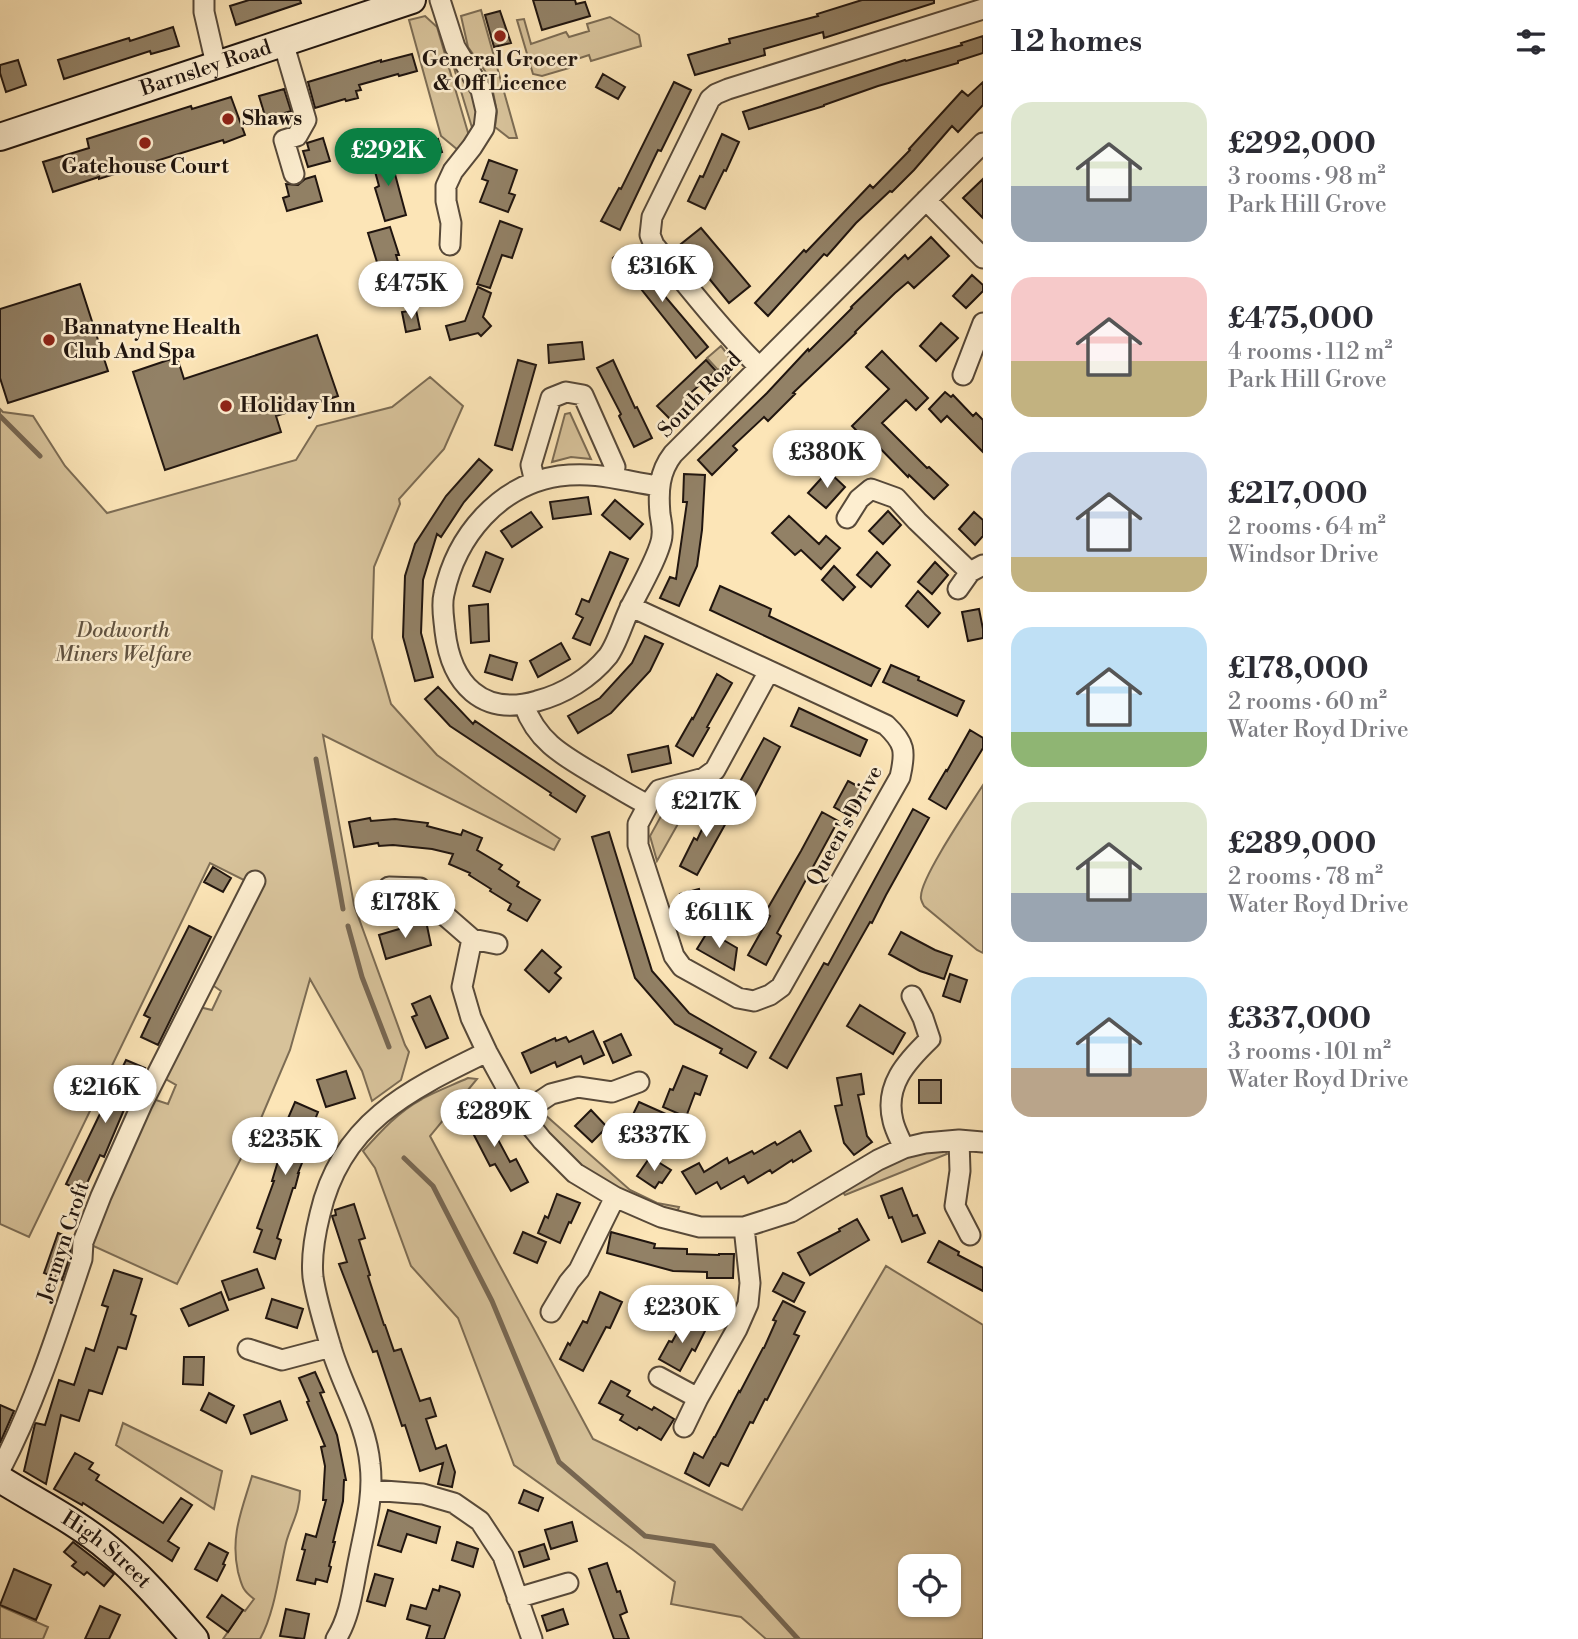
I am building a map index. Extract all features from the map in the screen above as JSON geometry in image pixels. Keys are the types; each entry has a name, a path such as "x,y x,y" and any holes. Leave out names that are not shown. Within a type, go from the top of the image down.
{"main road":[{"name":"Barnsley Road","path":"0,137 412,0"},
{"name":"High Street","path":"0,1479 77,1524 110,1549 146,1584 195,1639"}],"street":[{"path":"204,0 204,12 216,64"},
{"path":"440,0 455,47 481,90 486,111 484,128 453,171 446,186 451,223 450,245"},
{"path":"759,367 697,299 654,245 650,236 652,217 710,99 716,93 728,89 983,9"},
{"path":"283,43 306,120 297,136 284,140 294,174"},
{"name":"South Road","path":"523,705 552,697 586,678 609,655 663,537 659,486 662,473 673,454 983,143"},
{"path":"926,200 983,258"},
{"path":"962,375 983,323"},
{"path":"535,482 531,466 551,398 566,392 583,395 615,467 613,477"},
{"path":"659,486 585,474 558,476 535,482 503,499 484,516 462,545 451,568 443,597 447,650 459,680 477,697 496,705 523,705 528,718 558,752 648,805 659,790 704,778 715,770 769,671"},
{"path":"847,518 870,480 896,498 917,521 977,569 958,589"},
{"name":"Queen's Drive","path":"630,607 886,725 898,737 903,750 904,761 900,777 781,987 754,1001 738,998 682,967 674,956 638,845 638,824 648,805"},
{"name":"Jermyn Croft","path":"0,1470 17,1438 44,1371 78,1273 83,1242 101,1196 142,1104 255,881"},
{"path":"390,887 420,888 441,912 472,939 497,943"},
{"path":"472,939 463,987 471,1018 521,1114 542,1140 575,1172 615,1197 661,1217 699,1227 744,1227 791,1212 904,1147 959,1140 983,1142"},
{"path":"904,1147 893,1122 890,1100 899,1074 939,1040 923,1018 912,996"},
{"path":"336,1639 349,1608 368,1519 371,1490 370,1463 363,1428 331,1347 313,1276 314,1238 323,1200 338,1164 362,1130 397,1100 430,1080 487,1052"},
{"path":"521,1114 551,1094 578,1087 612,1092 639,1082"},
{"path":"959,1140 960,1171 955,1206 970,1235"},
{"path":"551,1312 562,1279 579,1270 615,1197"},
{"path":"684,1427 748,1304 750,1283 744,1227"},
{"path":"248,1349 282,1360 331,1347"},
{"path":"659,1377 698,1398"},
{"path":"371,1490 423,1493 454,1503 480,1521 503,1556 532,1639"},
{"path":"517,1598 568,1583"}],"green space":[{"path":"481,10 517,138 509,138 495,127 497,112 492,87 485,71 468,47 461,16"},
{"path":"425,16 437,27 469,136 458,150 441,136 409,20"},
{"path":"610,17 639,35 641,46 591,61 589,55 568,62 569,68 542,76 533,74 517,20 524,19 531,44 566,32 569,37 589,31 587,24"},
{"path":"451,58 468,83 475,101 476,120 473,131"},
{"path":"721,346 731,362 732,371 728,380 728,370 724,366 718,370 707,358"},
{"name":"Dodworth Miners Welfare","path":"430,377 463,406 444,449 399,499 400,504 374,567 372,638 391,704 437,755 560,839 554,850 323,735 354,905 409,1052 401,1080 372,1101 362,1071 310,979 290,1050 259,1123 177,1284 89,1244 153,1099 168,1104 176,1085 164,1078 199,1007 212,1010 221,991 211,984 250,883 210,863 29,1237 0,1224 0,409 3,412 33,416 65,466 107,513 296,460 317,426 392,407"},
{"path":"570,413 591,459 571,457 552,462 565,414"},
{"path":"983,785 983,953 924,906 921,897 937,858"},
{"path":"696,792 657,861 650,836 671,798"},
{"path":"468,1078 477,1079 430,1136 593,1439 742,1510 886,1266 983,1325 983,1639 766,1639 741,1617 671,1604 675,1582 514,1465 458,1318 411,1266 375,1168 363,1151 405,1110 427,1096"},
{"path":"543,1113 630,1190 657,1203 679,1207 677,1212 620,1191 566,1154 544,1129"},
{"path":"945,1150 947,1154 845,1195 842,1191 905,1155"},
{"path":"123,1423 222,1471 214,1509 116,1445"},
{"path":"252,1476 300,1491 299,1505 286,1543 273,1605 260,1639 223,1639 254,1599 242,1584 235,1546 238,1523"},
{"path":"0,1606 48,1627 43,1639 0,1639"}],"building":[{"path":"249,0 300,0 301,3 236,25 230,6"},
{"path":"533,0 575,0 576,4 585,2 590,16 542,30"},
{"path":"862,0 934,0 934,3 824,38 823,32 764,49 765,55 695,75 688,55 730,43 729,39 818,16 817,14"},
{"name":"General Grocer & Off Licence","path":"500,11 511,43 494,47 485,15"},
{"path":"173,27 179,46 151,54 150,51 64,79 58,60"},
{"path":"983,36 983,53 958,63 878,86 749,129 743,112 905,60 962,45 961,43"},
{"path":"412,54 417,71 359,85 361,90 356,91 358,98 315,108 308,82 381,60"},
{"path":"18,60 26,85 6,92 0,65"},
{"path":"603,74 625,87 618,99 596,87"},
{"path":"674,82 691,90 661,151 658,150 620,230 601,221 619,188 621,189"},
{"path":"983,82 983,105 958,132 952,126 914,170 856,223 827,256 824,254 768,316 755,303 870,185 873,188 962,91 968,96"},
{"path":"284,89 291,111 266,119 259,96"},
{"path":"231,97 245,135 53,192 43,162 89,148 87,139 191,106 192,109"},
{"path":"409,130 414,143 395,148 392,135"},
{"path":"722,134 739,142 705,209 688,201 700,176 703,177"},
{"path":"323,138 330,161 308,167 303,151 309,150 307,143"},
{"path":"438,139 442,152 423,158 419,145"},
{"path":"389,152 406,215 385,221 375,188 379,186 371,157"},
{"path":"489,160 517,170 509,193 515,195 508,212 480,202 488,181 482,179"},
{"path":"315,176 322,201 287,211 283,198 289,196 286,184 298,185"},
{"path":"983,179 983,218 963,198"},
{"path":"500,221 522,229 512,258 502,255 490,288 477,284"},
{"path":"390,227 407,293 388,298 368,233"},
{"path":"701,228 750,286 729,303 681,244"},
{"path":"931,237 949,256 914,288 908,282 895,293 768,421 764,417 733,446 737,450 712,475 698,460 905,255 908,259"},
{"path":"624,248 708,347 696,358 613,258"},
{"path":"972,275 983,285 983,291 966,308 953,296"},
{"name":"Bannatyne Health Club And Spa","path":"80,284 108,371 8,403 0,378 0,309"},
{"path":"478,287 491,293 483,317 491,326 481,336 478,333 450,340 446,326 465,321"},
{"path":"416,310 420,329 406,332 402,312"},
{"path":"941,323 958,338 936,361 920,346"},
{"name":"Holiday Inn","path":"317,335 338,396 276,416 281,432 165,470 133,372 177,357 184,379"},
{"path":"582,342 584,359 549,363 548,345"},
{"path":"882,351 928,398 916,410 906,400 882,423 948,485 934,499 872,440 847,467 834,455 856,430 852,426 889,389 866,367"},
{"path":"518,360 536,365 512,450 495,445"},
{"path":"613,360 652,438 634,447 619,416 621,414 597,368"},
{"path":"706,360 716,371 687,396 692,401 672,421 657,406"},
{"path":"945,392 951,397 953,395 973,416 976,413 983,420 983,452 947,416 941,422 929,409"},
{"path":"479,459 492,470 464,502 441,537 437,534 423,580 421,633 433,677 415,681 403,637 405,576 415,544 446,496"},
{"path":"828,471 845,487 826,508 808,493"},
{"path":"684,474 705,475 697,566 679,606 660,598 670,577 676,579 687,502 683,502"},
{"path":"588,497 591,514 553,519 550,502"},
{"path":"615,500 643,524 630,539 602,515"},
{"path":"888,511 901,525 883,544 869,531"},
{"path":"531,512 542,527 512,547 501,531"},
{"path":"974,512 983,520 983,536 975,545 959,529"},
{"path":"789,516 819,544 826,536 840,548 821,569 801,550 795,555 772,533"},
{"path":"486,552 503,559 490,592 473,586"},
{"path":"610,552 628,559 590,645 573,638 583,618 576,614 582,599 589,602"},
{"path":"877,552 890,565 871,587 857,575"},
{"path":"935,562 948,575 932,594 918,582"},
{"path":"834,566 855,587 843,600 822,580"},
{"path":"720,586 771,609 769,616 880,669 871,686 710,610"},
{"path":"918,591 940,613 928,627 906,606"},
{"path":"488,604 489,641 471,643 469,606"},
{"path":"979,609 983,638 968,641 962,612"},
{"path":"645,636 663,644 650,671 611,713 578,733 568,716 600,698 632,663"},
{"path":"561,643 570,659 538,677 530,661"},
{"path":"490,655 517,663 512,680 485,672"},
{"path":"891,665 964,701 957,716 883,682"},
{"path":"717,674 732,683 693,756 676,746"},
{"path":"438,687 473,724 475,721 585,796 576,812 450,726 425,699"},
{"path":"799,708 867,740 860,756 791,726"},
{"path":"970,730 983,738 983,748 946,809 929,799"},
{"path":"764,738 780,747 748,809 731,798"},
{"path":"668,746 671,763 632,772 628,755"},
{"path":"848,781 865,790 850,816 834,807"},
{"path":"715,802 732,812 697,875 680,866 694,838 697,840"},
{"path":"913,809 929,818 872,923 870,922 787,1068 770,1058 824,963 828,965"},
{"path":"822,812 838,821 777,933 781,936 766,965 748,955 770,916 765,913"},
{"path":"370,818 371,821 395,819 428,823 427,826 461,835 463,830 482,838 477,850 502,865 499,869 519,882 517,886 540,900 527,921 508,910 511,904 490,891 491,889 469,875 470,873 449,864 453,854 432,849 379,846 378,843 354,847 349,822"},
{"path":"609,832 652,971 689,1013 756,1052 747,1068 720,1053 722,1049 675,1024 635,978 592,837"},
{"path":"213,867 231,878 223,892 204,882"},
{"path":"699,889 706,917 688,922 680,894"},
{"path":"426,921 431,945 386,959 379,935"},
{"path":"189,926 211,937 158,1045 141,1037 150,1018 144,1015"},
{"path":"708,931 737,948 734,970 697,949"},
{"path":"901,932 952,956 944,979 920,971 889,954"},
{"path":"542,950 561,967 555,973 561,978 549,992 525,970"},
{"path":"950,974 967,980 960,1002 943,996"},
{"path":"430,996 448,1038 426,1048 412,1017 417,1015 412,1004"},
{"path":"860,1005 905,1033 893,1054 847,1026"},
{"path":"593,1031 604,1055 584,1064 581,1056 557,1067 555,1062 531,1073 522,1053 555,1038 556,1041 566,1037 569,1042"},
{"path":"621,1034 631,1055 613,1063 604,1042"},
{"path":"126,1060 145,1068 104,1157 100,1155 83,1192 66,1184"},
{"path":"683,1066 707,1076 700,1095 695,1093 686,1117 663,1107"},
{"path":"346,1071 355,1098 326,1107 317,1080"},
{"path":"861,1074 864,1094 858,1095 867,1136 872,1142 854,1155 844,1143 835,1106 842,1105 837,1078"},
{"path":"919,1080 941,1080 941,1103 919,1103"},
{"path":"295,1102 318,1112 304,1147 308,1148 277,1238 281,1240 275,1259 254,1252 262,1230 257,1228 274,1181 278,1161 271,1158"},
{"path":"639,1102 666,1114 654,1140 627,1127"},
{"path":"480,1105 510,1162 516,1159 528,1182 511,1191 495,1164 490,1166 463,1114"},
{"path":"591,1110 607,1127 592,1142 575,1126"},
{"path":"800,1131 811,1151 748,1183 744,1176 721,1189 717,1182 696,1194 682,1172 699,1163 704,1172 727,1158 729,1163 752,1151 754,1154 775,1142 777,1145"},
{"path":"650,1157 671,1170 655,1188 637,1176"},
{"path":"902,1188 913,1216 917,1215 925,1233 902,1242 881,1196"},
{"path":"557,1194 580,1203 560,1243 538,1233 545,1216 548,1218"},
{"path":"354,1204 365,1238 359,1240 384,1325 394,1351 401,1349 420,1401 430,1398 436,1416 426,1419 436,1449 446,1445 455,1472 452,1487 438,1484 443,1463 420,1471 377,1351 373,1352 339,1264 347,1262 332,1216 336,1215 335,1210"},
{"path":"857,1219 869,1240 810,1275 798,1253"},
{"path":"523,1232 546,1242 537,1263 514,1253"},
{"path":"611,1232 655,1244 654,1248 687,1249 687,1254 734,1254 733,1278 707,1278 707,1272 673,1271 607,1253"},
{"path":"58,1233 71,1238 70,1257 62,1280 44,1273"},
{"path":"939,1241 983,1268 983,1291 928,1262"},
{"path":"257,1269 264,1288 229,1300 222,1281"},
{"path":"114,1270 142,1279 131,1314 136,1316 126,1349 118,1347 102,1394 89,1390 79,1421 61,1415 46,1484 24,1471 35,1424 45,1425 59,1380 74,1385 86,1348 94,1351 108,1307 102,1305"},
{"path":"783,1273 804,1283 794,1302 773,1291"},
{"path":"221,1292 228,1310 189,1326 181,1309"},
{"path":"600,1292 622,1302 610,1328 606,1327 583,1371 560,1359 583,1321 587,1323"},
{"path":"272,1299 303,1309 297,1328 266,1318"},
{"path":"783,1301 805,1312 794,1334 799,1336 767,1400 765,1399 753,1423 750,1422 728,1466 721,1463 709,1486 685,1473 694,1453 703,1458 715,1437 764,1348 776,1321 773,1320"},
{"path":"684,1320 705,1331 695,1351 692,1349 680,1371 659,1359"},
{"path":"184,1357 204,1357 203,1385 183,1384"},
{"path":"315,1372 324,1392 320,1393 337,1435 346,1480 327,1582 316,1579 315,1584 297,1580 306,1534 316,1537 326,1500 323,1500 325,1466 321,1447 325,1446 299,1378"},
{"path":"611,1381 630,1391 627,1396 674,1419 661,1440 620,1420 623,1415 599,1403"},
{"path":"209,1393 234,1406 226,1423 201,1410"},
{"path":"280,1401 287,1420 251,1434 244,1415"},
{"path":"0,1405 14,1411 0,1443"},
{"path":"75,1453 93,1463 89,1469 99,1475 96,1480 163,1523 181,1498 192,1505 168,1541 179,1548 172,1561 83,1503 82,1505 54,1489"},
{"path":"524,1490 543,1498 538,1511 519,1503"},
{"path":"388,1510 440,1527 436,1543 407,1534 401,1552 378,1545"},
{"path":"572,1522 577,1541 551,1549 545,1530"},
{"path":"73,1542 114,1574 104,1586 87,1572 84,1575 72,1566 76,1562 64,1552"},
{"path":"457,1542 478,1549 473,1567 452,1560"},
{"path":"209,1543 228,1553 217,1581 195,1569"},
{"path":"544,1544 549,1559 524,1567 519,1552"},
{"path":"607,1563 627,1612 620,1615 629,1639 614,1639 589,1569"},
{"path":"14,1569 51,1585 36,1620 0,1605"},
{"path":"375,1574 393,1579 385,1606 367,1601"},
{"path":"440,1586 459,1592 460,1595 444,1639 426,1639 430,1626 407,1619 411,1605 426,1609 433,1589 439,1591"},
{"path":"222,1595 243,1610 228,1632 207,1617"},
{"path":"100,1606 120,1615 109,1639 85,1639"},
{"path":"286,1609 309,1614 304,1639 280,1636"},
{"path":"563,1609 568,1624 547,1631 542,1616"}],"waterway":[{"path":"0,416 40,456"},
{"path":"316,759 343,909"},
{"path":"348,926 362,977 389,1047"},
{"path":"404,1158 433,1186 492,1301 559,1462 645,1536 713,1546 798,1639"}],"place":[{"name":"General Grocer & Off Licence","path":"500,36"},
{"name":"Shaws","path":"228,119"},
{"name":"Gatehouse Court","path":"145,143"},
{"name":"Bannatyne Health Club And Spa","path":"49,340"},
{"name":"Holiday Inn","path":"226,406"}]}
